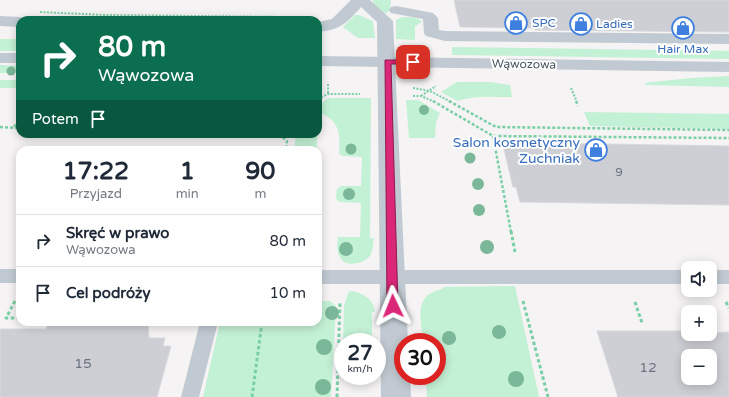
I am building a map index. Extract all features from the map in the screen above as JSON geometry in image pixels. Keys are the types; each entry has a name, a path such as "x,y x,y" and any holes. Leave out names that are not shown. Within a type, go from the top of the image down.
{"street":[{"path":"322,27 337,24 360,0 385,21"},
{"path":"396,397 385,21 398,5 428,16 430,18 432,33 445,36 729,39"},
{"path":"0,21 16,22"},
{"path":"0,58 16,58"},
{"name":"Wąwozowa","path":"322,61 729,67"}],"lane":[{"path":"0,276 16,276"},
{"path":"322,277 681,277"},
{"path":"717,277 729,277"},
{"path":"190,397 207,326"}],"path":[{"path":"37,12 104,16"},
{"path":"388,87 406,87 430,91 496,127 729,130"},
{"path":"322,97 328,94 366,94"},
{"path":"408,96 420,96 429,99 493,136 729,138"},
{"path":"0,127 14,127 16,124"},
{"path":"493,136 511,226 520,290 548,397"},
{"path":"337,397 341,297"},
{"path":"633,298 642,323"},
{"path":"16,300 6,318 16,318"},
{"path":"252,397 261,326"}],"green space":[{"path":"373,0 391,0 390,11 383,14 374,6"},
{"path":"355,15 359,15 373,21 375,38 358,38 343,27"},
{"path":"402,17 415,18 422,22 415,26 415,40 396,39 396,20"},
{"path":"0,39 16,39 16,51 0,51"},
{"path":"452,47 729,51 729,59 452,55"},
{"path":"0,65 16,66 16,73 0,73"},
{"path":"729,76 729,87 646,85 644,83 691,78"},
{"path":"0,80 16,80 16,88 0,88"},
{"path":"457,82 490,82 510,85 512,97 478,97 457,101 441,92"},
{"path":"328,98 371,98 370,238 374,238 373,248 369,257 357,263 352,264 344,262 341,259 339,256 337,243 338,237 360,237 361,203 340,202 336,199 337,189 341,186 361,186 362,157 342,156 339,154 338,128 331,119 322,114 322,103"},
{"path":"406,100 418,100 440,113 436,122 435,138 409,138"},
{"path":"584,112 729,114 729,129 590,126"},
{"path":"296,138 318,138 316,146 294,146"},
{"path":"515,286 539,397 427,397 426,385 446,385 446,333 422,333 420,317 421,309 423,302 427,297 443,287"},
{"path":"349,291 362,294 369,299 375,312 372,312 372,333 343,333 344,305"},
{"path":"322,301 330,301 336,306 331,397 203,397 219,326 322,326"}],"building":[{"path":"454,0 729,0 729,32 535,30 534,28 460,27"},
{"path":"502,141 729,146 729,205 520,202 516,187 513,187"},
{"path":"47,326 148,326 149,338 165,338 163,346 171,346 157,397 0,397 0,329 46,329"},
{"path":"597,331 681,331 681,341 717,341 717,333 729,332 729,397 618,397"}],"place":[{"name":"SPC","path":"516,23"},
{"name":"Ladies","path":"581,24"},
{"name":"Hair Max","path":"683,28"},
{"name":"Salon kosmetyczny Zuchniak","path":"596,150"}],"route":[{"path":"393,306 387,62 413,62"}]}
